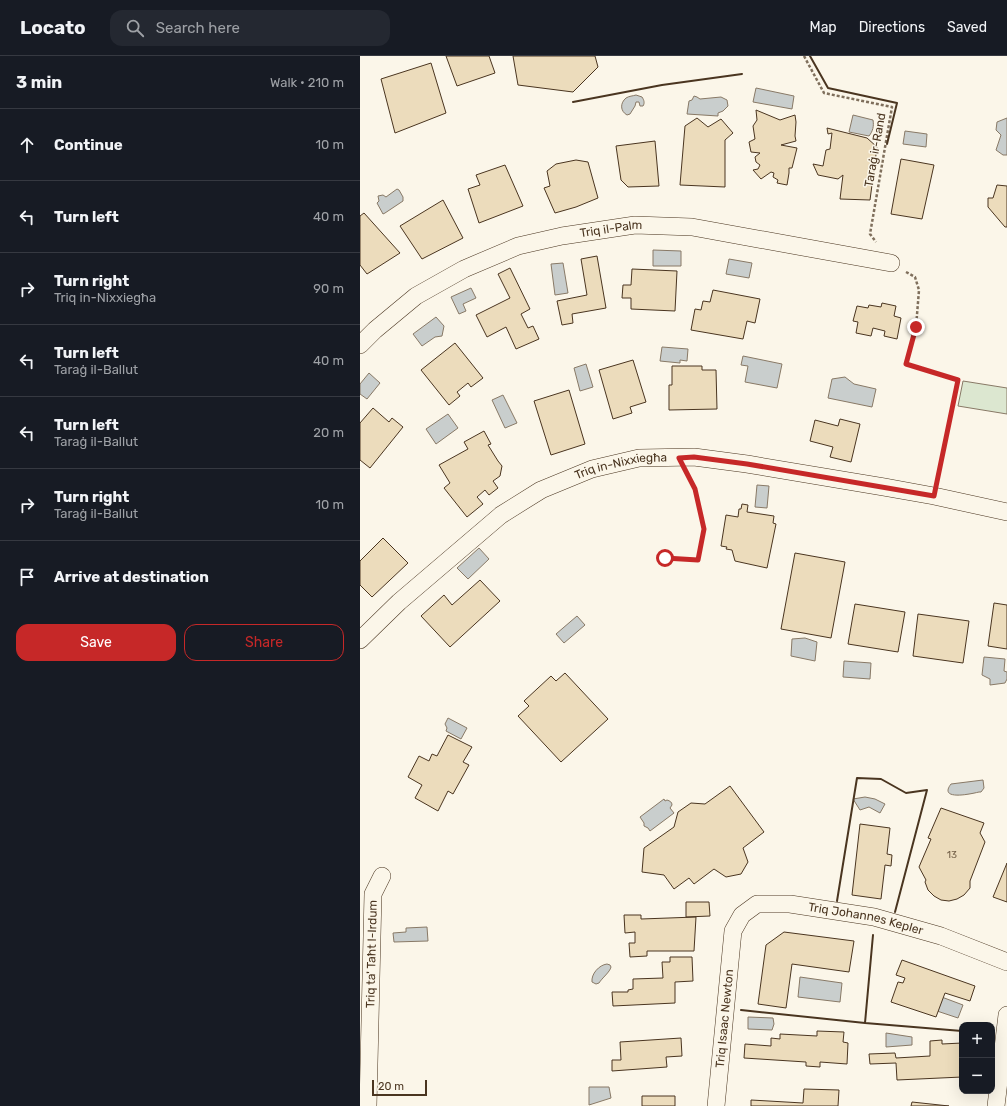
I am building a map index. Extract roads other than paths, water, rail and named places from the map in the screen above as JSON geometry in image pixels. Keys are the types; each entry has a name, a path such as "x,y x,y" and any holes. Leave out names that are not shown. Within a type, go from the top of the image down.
{"street":[{"name":"Triq il-Palm","path":"360,345 375,330 416,296 464,269 518,246 562,236 635,224 692,227 891,263"},
{"name":"Triq in-Nixxiegħa","path":"360,640 399,602 501,515 541,490 592,469 639,458 694,457 747,464 934,496 1007,512"},
{"name":"Triq ta' Taħt l-Irdum","path":"368,1106 373,894 382,876"},
{"name":"Triq Johannes Kepler","path":"733,931 742,915 757,904 790,904 874,917 941,936 1007,962"},
{"name":"Triq Isaac Newton","path":"716,1106 733,931"},
{"path":"996,1106 1007,1015"}]}
